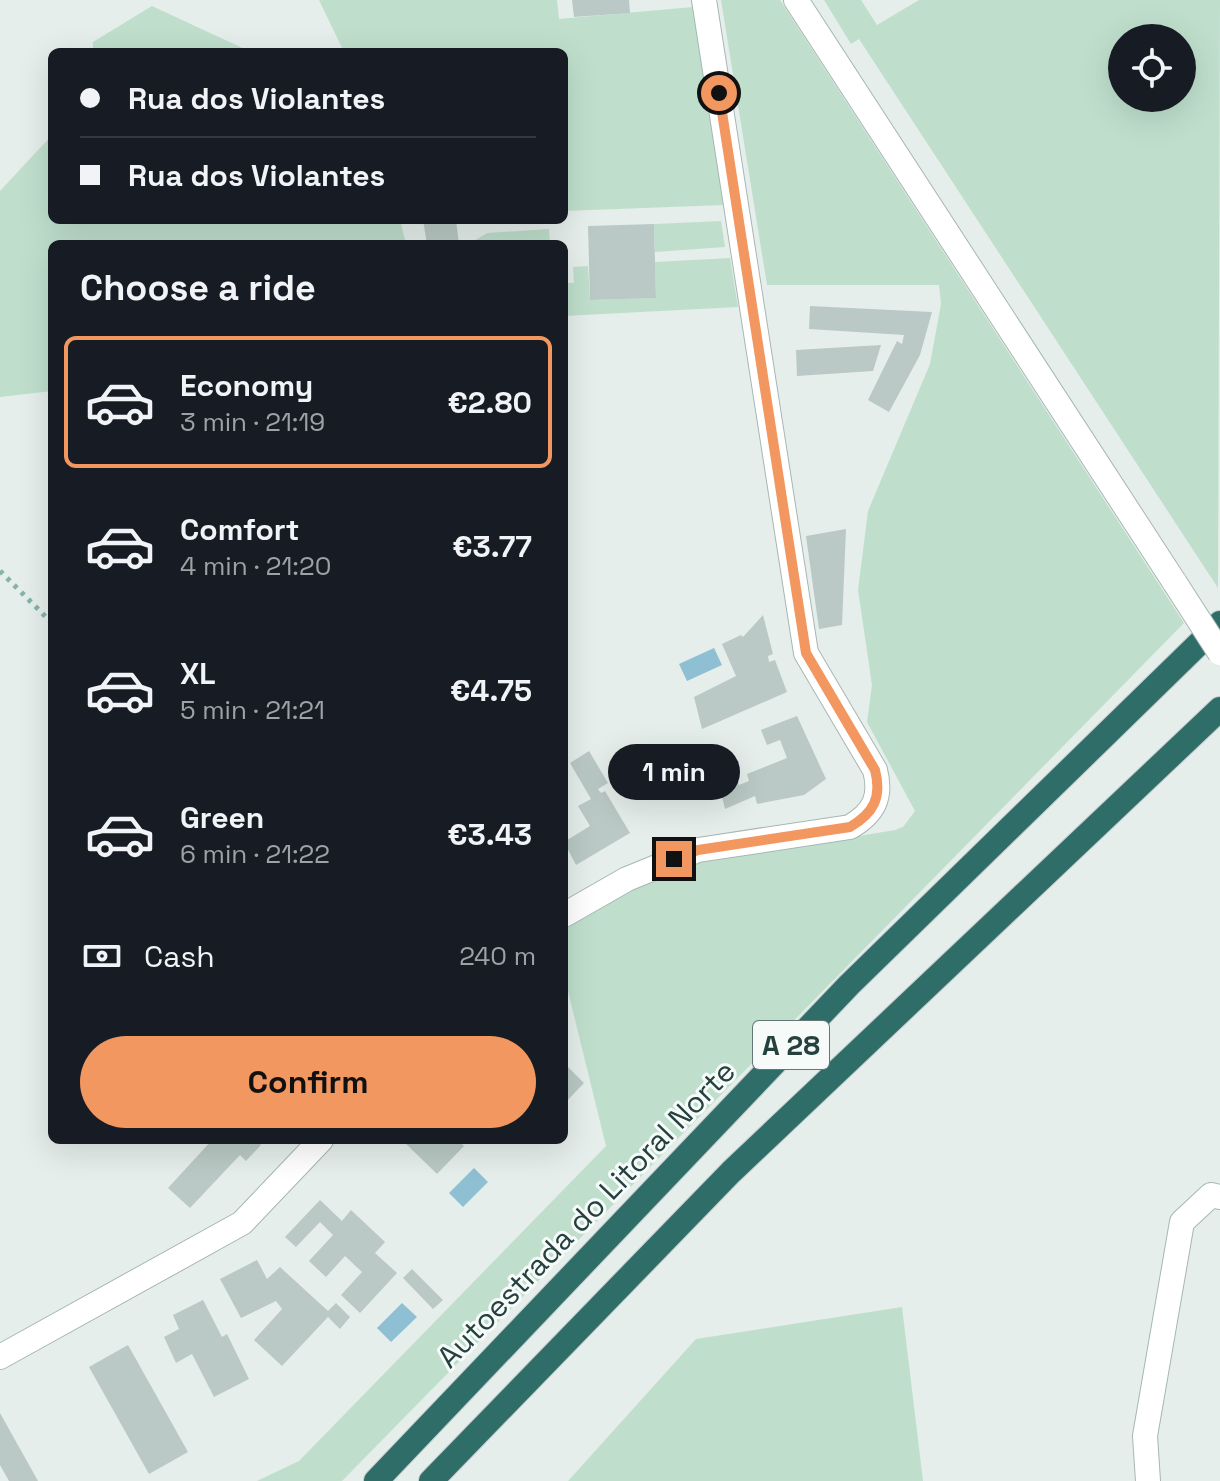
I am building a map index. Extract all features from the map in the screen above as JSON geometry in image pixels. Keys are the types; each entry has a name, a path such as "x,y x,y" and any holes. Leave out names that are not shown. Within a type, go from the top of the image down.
{"highway":[{"name":"Autoestrada do Litoral Norte","path":"376,1481 849,985 1220,623"},
{"name":"A 28","path":"431,1481 731,1172 1220,709"}],"street":[{"path":"568,913 627,879 698,850 850,827 867,817 878,793 875,770 806,653 704,0"},
{"path":"796,0 1220,653"},
{"path":"0,1357 242,1223 317,1144"},
{"path":"1148,1481 1145,1436 1182,1222 1211,1195 1220,1197"}],"path":[{"path":"0,571 48,619"}],"green space":[{"path":"319,0 557,0 559,19 693,7 724,205 568,211 568,48 342,48"},
{"path":"721,0 780,0 1184,623 342,1481 257,1481 299,1461 606,1146 568,991 568,926 639,885 691,864 895,830 903,827 915,811 867,722 872,685 858,590 868,511 930,364 941,304 939,285 767,285"},
{"path":"824,0 861,0 877,25 919,0 1220,0 1218,588 859,39 851,44"},
{"path":"152,6 242,48 93,48 93,42"},
{"path":"48,139 48,224 401,224 405,240 48,240 48,391 0,397 0,191"},
{"path":"721,221 725,247 655,252 654,224"},
{"path":"549,229 550,240 476,240 487,233"},
{"path":"730,258 738,307 568,316 568,283 574,283 573,267 588,266 590,300 656,298 655,262"},
{"path":"902,1307 923,1481 568,1481 696,1339"}],"water":[{"path":"714,648 722,665 687,681 679,664"},
{"path":"474,1168 488,1182 463,1207 449,1193"},
{"path":"402,1303 417,1317 391,1342 377,1328"}],"building":[{"path":"572,0 629,0 630,13 574,17"},
{"path":"424,224 456,224 458,240 426,240"},
{"path":"654,224 656,298 590,300 588,226"},
{"path":"810,306 932,312 920,355 889,412 868,400 897,341 902,344 904,335 809,329"},
{"path":"881,345 873,371 797,376 796,350"},
{"path":"846,529 842,625 819,629 806,536"},
{"path":"763,615 773,654 768,656 769,662 775,660 787,692 702,729 694,697 736,676 722,644 741,635 743,637"},
{"path":"797,716 826,779 804,795 757,804 755,796 725,809 717,776 734,769 739,785 749,781 747,774 787,758 780,740 767,745 761,730"},
{"path":"589,751 608,783 598,789 601,793 605,791 630,833 576,865 568,850 568,840 590,826 578,806 591,799 570,763"},
{"path":"568,1067 584,1083 568,1100"},
{"path":"208,1144 261,1145 246,1161 240,1155 190,1208 168,1188"},
{"path":"406,1144 462,1144 464,1146 437,1174"},
{"path":"320,1200 342,1221 351,1210 385,1242 375,1253 397,1273 360,1313 341,1295 362,1272 345,1256 326,1277 309,1261 333,1235 320,1222 296,1247 285,1237"},
{"path":"257,1260 267,1279 280,1267 328,1311 336,1303 350,1317 340,1329 328,1317 282,1366 254,1340 282,1309 276,1301 241,1318 220,1279"},
{"path":"412,1269 443,1300 433,1309 403,1278"},
{"path":"203,1300 222,1337 227,1334 249,1379 214,1397 192,1354 176,1363 164,1337 179,1329 173,1315"},
{"path":"128,1345 188,1452 149,1474 89,1367"},
{"path":"0,1413 38,1481 9,1481 0,1465"}],"route":[{"path":"674,859 698,850 850,827 867,817 877,801 879,785 875,770 806,653 719,93"}]}
